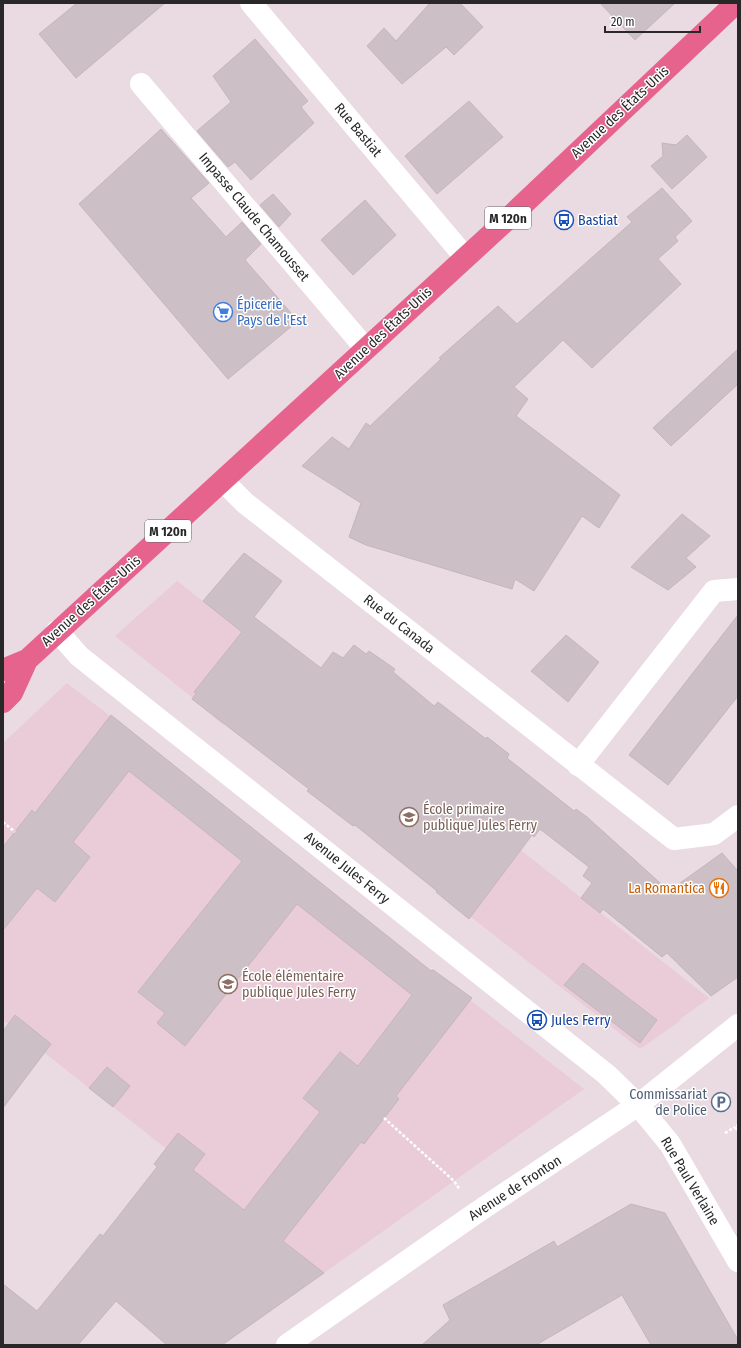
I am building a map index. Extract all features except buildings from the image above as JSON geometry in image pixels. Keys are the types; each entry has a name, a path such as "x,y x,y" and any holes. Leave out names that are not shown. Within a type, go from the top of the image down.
{"main road":[{"name":"Avenue des États-Unis","path":"3,670 27,660 224,481 465,258 736,3"},
{"name":"Avenue des États-Unis","path":"3,702 12,693 27,660"}],"street":[{"name":"Rue Bastiat","path":"251,3 465,258"},
{"name":"Impasse Claude Chamousset","path":"141,84 366,349"},
{"name":"Rue du Canada","path":"224,481 245,503 674,839 714,834 738,816"},
{"path":"578,765 714,591 738,589"},
{"name":"Avenue Jules Ferry","path":"58,631 79,656 595,1066 638,1105"},
{"name":"Avenue de Fronton","path":"286,1345 476,1213 638,1105 738,1025"},
{"name":"Rue Paul Verlaine","path":"638,1105 670,1144 738,1261"}],"path":[{"path":"3,822 15,832"},
{"path":"384,1118 454,1181"},
{"path":"725,1133 737,1126"}],"shaded area":[{"name":"École primaire publique Jules Ferry","path":"177,581 709,998 679,1020 680,1021 640,1049 471,917 468,918 355,825 353,826 307,791 309,789 224,723 222,724 192,699 193,698 115,636"},
{"name":"École élémentaire publique Jules Ferry","path":"67,683 110,716 111,715 431,970 433,969 472,998 470,1000 584,1089 324,1273 3,1020 3,743"}],"place":[{"name":"Bastiat","path":"564,220"},
{"name":"Épicerie Pays de l'Est","path":"223,312"},
{"name":"École primaire publique Jules Ferry","path":"409,817"},
{"name":"La Romantica","path":"719,888"},
{"name":"École élémentaire publique Jules Ferry","path":"228,984"},
{"name":"Jules Ferry","path":"537,1020"},
{"name":"Commissariat de Police","path":"721,1102"}]}
